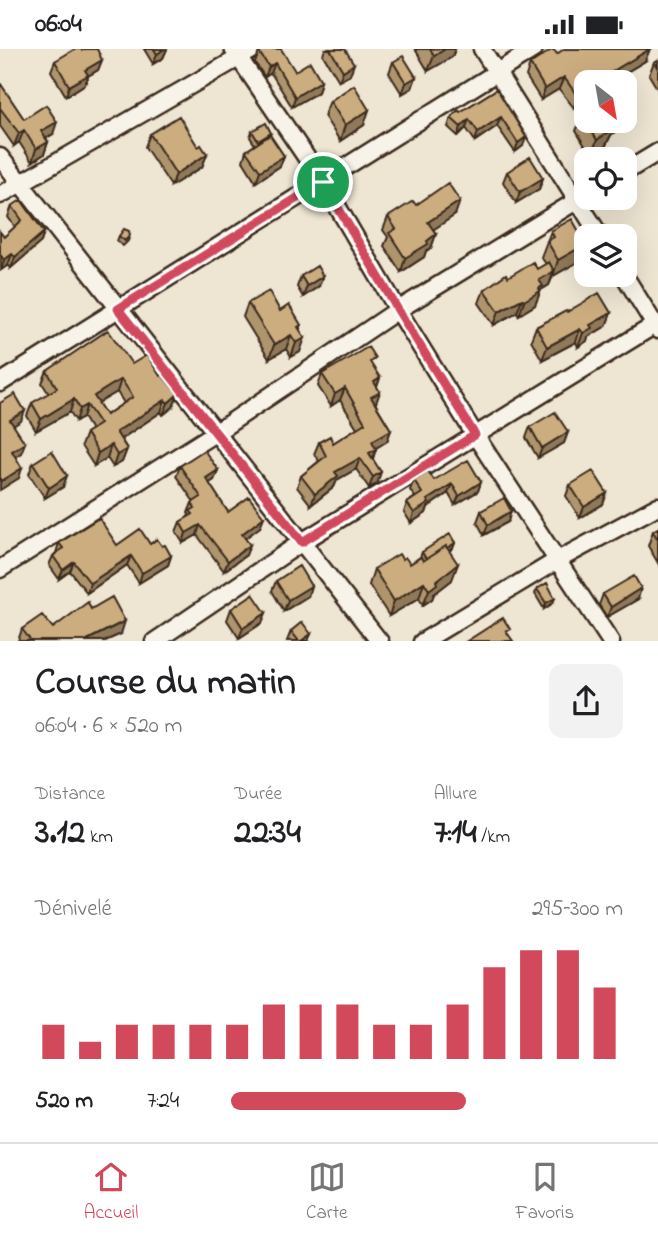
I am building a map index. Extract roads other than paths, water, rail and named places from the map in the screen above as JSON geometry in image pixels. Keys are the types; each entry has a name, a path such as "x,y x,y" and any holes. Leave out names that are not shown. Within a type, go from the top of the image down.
{"street":[{"path":"0,195 236,54 254,49"},
{"path":"482,49 574,185"},
{"path":"0,383 534,49"},
{"path":"236,54 323,182 475,435 610,641"},
{"path":"637,165 658,152"},
{"path":"0,157 379,641"},
{"path":"0,569 215,433 398,310 574,202"},
{"path":"155,641 302,542 657,326 632,287"},
{"path":"424,641 556,561 658,506"}]}
